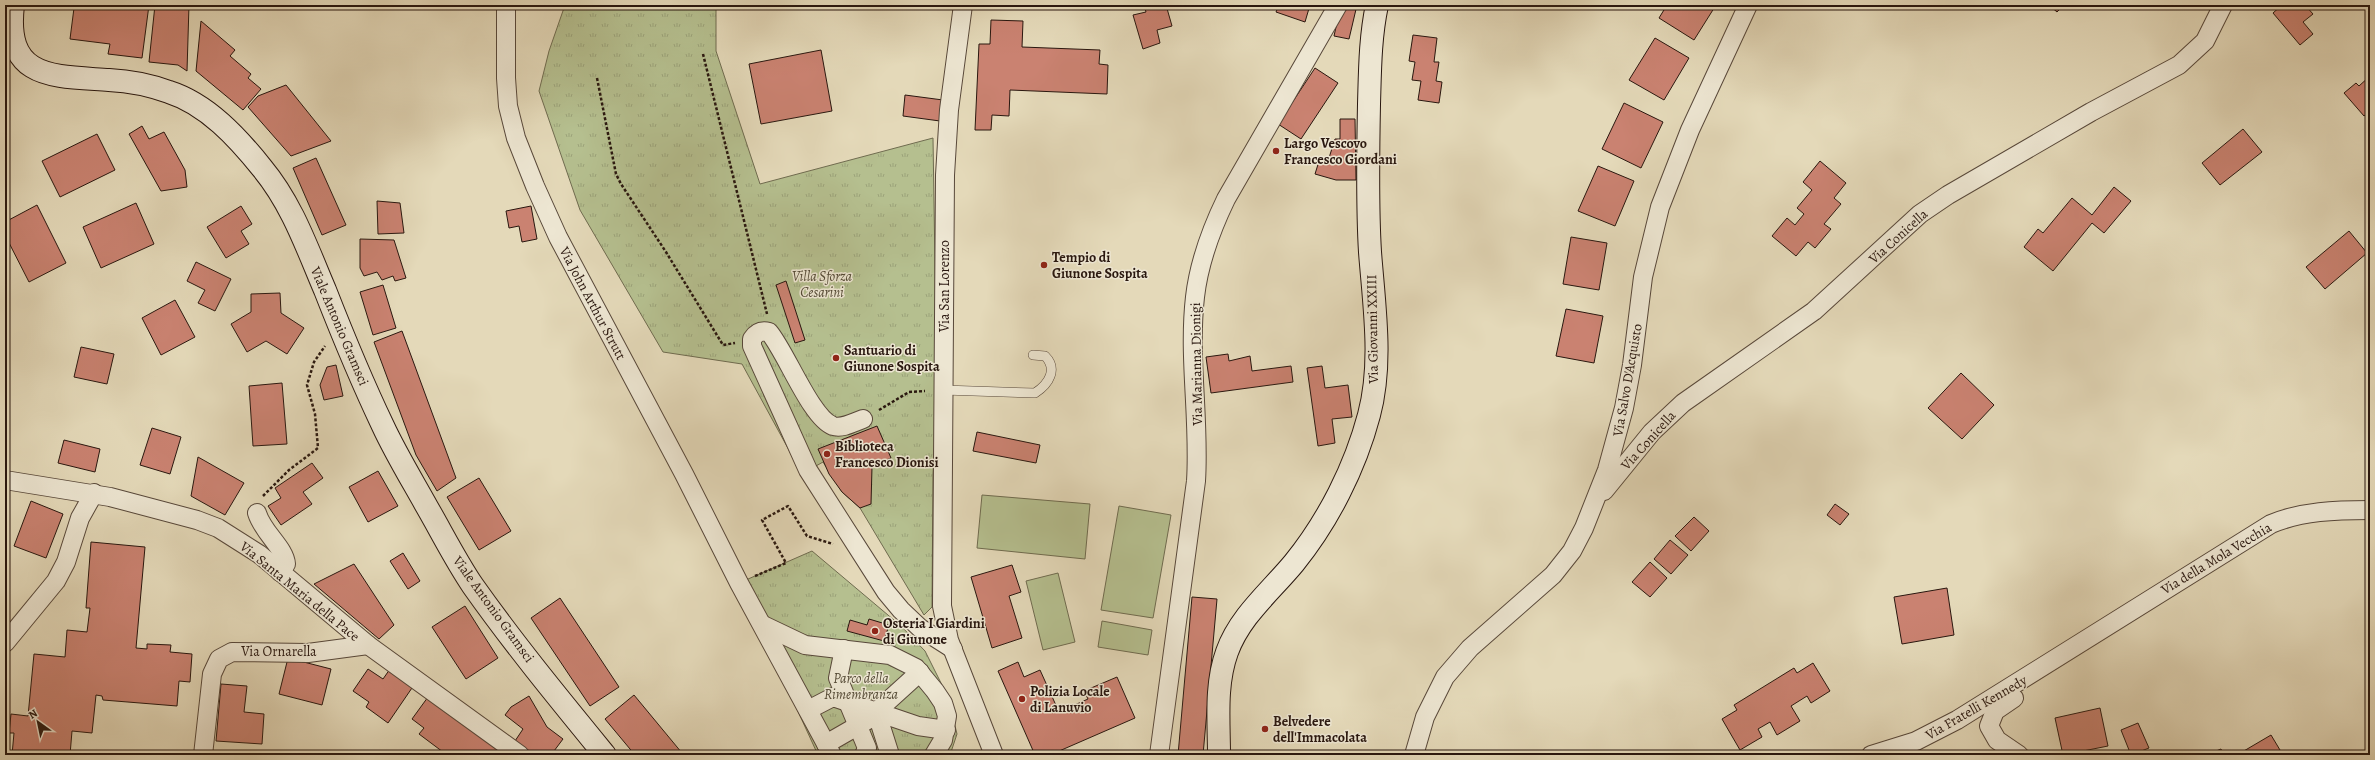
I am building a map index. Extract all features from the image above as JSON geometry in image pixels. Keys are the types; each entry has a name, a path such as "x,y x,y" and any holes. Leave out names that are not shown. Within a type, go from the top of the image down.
{"street":[{"name":"Viale Antonio Gramsci","path":"13,5 11,30 16,46 23,59 39,71 55,76 125,82 169,92 204,110 245,148 270,179 292,213 344,338 390,440 459,563 490,610 605,755"},
{"name":"Via John Arthur Strutt","path":"506,5 506,78 508,106 516,138 528,171 558,237 684,474 739,583 829,749"},
{"name":"Via San Lorenzo","path":"963,5 947,128 943,390 943,616 953,649 994,755"},
{"name":"Via Marianna Dionigi","path":"1159,755 1196,481 1198,443 1193,319 1200,269 1212,230 1229,194 1338,5"},
{"name":"Via Giovanni XXIII","path":"1219,755 1220,686 1229,646 1245,620 1302,552 1324,520 1352,462 1371,408 1375,371 1376,337 1369,224 1368,148 1371,54 1377,5"},
{"name":"Via Salvo D'Acquisto","path":"1414,755 1426,712 1446,677 1470,648 1560,567 1576,543 1595,503 1607,470 1624,408 1632,365 1644,277 1660,207 1688,136 1748,5"},
{"name":"Via Conicella","path":"1595,503 1652,432 1682,403 1819,307 1920,214 1948,195 2091,112 2179,65 2205,41 2223,5"},
{"path":"863,419 845,426 835,426 827,423 805,393 768,332 763,331 756,334 752,339 752,346 808,470 851,537 901,610 926,633 953,649"},
{"name":"Via Santa Maria della Pace","path":"5,480 94,493 205,523 251,548 368,645 520,755"},
{"path":"5,643 60,575 77,527 94,493"},
{"name":"Via della Mola Vecchia","path":"2076,647 2193,571 2271,524 2307,513 2370,510"},
{"path":"257,513 265,531 286,558 286,564 280,572"},
{"path":"763,625 805,645 890,655 905,661 920,672 943,703 947,716 946,730 934,755"},
{"name":"Via Ornarella","path":"203,755 212,674 216,663 223,656 238,651 308,653 368,645"},
{"path":"2019,755 1993,736 1989,726 1992,715 1999,707 2038,684 2054,672 2076,647"},
{"name":"Via Fratelli Kennedy","path":"1871,755 1933,733 2076,647"},
{"path":"844,649 838,678 867,748 864,755"},
{"path":"829,749 876,712 920,672"},
{"path":"808,710 833,697 918,726 946,730"},
{"path":"876,712 890,755"}],"lane":[{"path":"943,390 1035,393 1043,388 1052,371 1050,361 1045,356 1033,355"}],"path":[{"path":"703,54 773,338"},
{"path":"598,78 616,174 621,184 666,252 723,345 752,339"},
{"path":"257,513 259,500 288,470 318,448 315,414 307,385 314,362 328,344 344,338"},
{"path":"863,419 909,392 943,390"},
{"path":"739,583 786,563 762,520 788,506 807,536"}],"green space":[{"name":"Villa Sforza Cesarini","path":"565,5 716,5 716,51 760,184 933,138 937,395 933,475 932,607 924,615 860,508 842,492 823,462 802,474 742,364 663,352 580,210 539,91 549,51"},
{"path":"982,495 1090,504 1085,559 977,548"},
{"path":"1119,506 1171,515 1153,618 1101,610"},
{"name":"Parco della Rimembranza","path":"812,551 901,626 925,651 948,697 957,734 950,755 818,755 739,583"},
{"path":"1058,573 1075,642 1043,650 1026,581"},
{"path":"1102,621 1152,630 1148,655 1098,647"}],"building":[{"path":"82,5 149,5 142,58 108,54 110,44 70,39 74,8 82,9"},
{"path":"155,5 189,5 187,71 178,65 149,62"},
{"path":"1144,5 1166,5 1172,26 1157,30 1160,43 1143,49 1133,15 1146,12"},
{"path":"1279,5 1310,5 1305,22 1276,12"},
{"path":"1341,5 1357,5 1349,39 1334,36"},
{"path":"1667,5 1716,5 1694,40 1659,18"},
{"path":"2049,5 2064,5 2057,12"},
{"path":"2282,5 2305,5 2313,14 2303,22 2313,34 2300,45 2273,13"},
{"path":"991,20 1023,21 1022,47 1100,50 1099,64 1108,65 1107,94 1010,90 1009,116 992,115 991,130 975,130 979,44 990,44"},
{"path":"201,21 235,50 230,56 251,74 248,78 261,89 243,110 196,71"},
{"path":"1413,35 1437,38 1434,62 1439,62 1436,81 1442,82 1439,103 1418,100 1421,81 1412,80 1415,62 1409,61"},
{"path":"1655,38 1689,58 1664,100 1629,80"},
{"path":"821,50 832,111 761,124 749,64"},
{"path":"1315,68 1338,83 1301,139 1278,124"},
{"path":"2370,76 2370,111 2364,116 2344,93 2356,83 2359,86"},
{"path":"286,85 331,141 291,156 248,107 258,96"},
{"path":"905,95 943,100 940,121 903,116"},
{"path":"1624,103 1663,122 1641,168 1602,149"},
{"path":"1340,119 1355,119 1356,180 1336,180 1315,174 1320,158 1328,161 1335,139 1340,139"},
{"path":"142,126 149,139 164,132 185,170 187,187 161,191 129,134"},
{"path":"2243,129 2262,152 2220,185 2202,163"},
{"path":"97,134 115,170 60,197 42,161"},
{"path":"316,158 346,225 322,235 293,168"},
{"path":"1820,161 1846,183 1834,198 1841,204 1824,224 1831,229 1815,248 1808,242 1796,256 1772,236 1787,218 1795,225 1804,214 1797,208 1812,190 1803,182"},
{"path":"1598,166 1634,181 1615,226 1578,211"},
{"path":"2114,187 2131,201 2104,233 2092,223 2053,271 2024,247 2038,229 2043,233 2072,198 2092,215"},
{"path":"377,201 400,203 404,233 378,234"},
{"path":"136,203 154,244 101,268 83,227"},
{"path":"37,205 66,263 29,282 5,235 5,222"},
{"path":"241,206 252,224 241,231 249,244 226,258 207,227"},
{"path":"531,206 537,239 522,242 519,226 509,228 506,211"},
{"path":"2349,231 2367,253 2325,289 2306,267"},
{"path":"1571,237 1607,243 1599,290 1563,284"},
{"path":"360,239 394,240 406,278 395,281 393,276 382,280 377,272 364,276 360,268"},
{"path":"196,262 231,279 215,311 198,303 205,290 187,281"},
{"path":"786,281 805,340 795,343 776,285"},
{"path":"383,285 396,328 373,335 360,292"},
{"path":"280,293 281,313 304,328 287,354 266,341 247,352 231,324 251,312 251,294"},
{"path":"175,300 195,337 161,355 142,318"},
{"path":"1566,309 1603,316 1594,363 1556,356"},
{"path":"402,331 456,478 437,491 416,455 374,342"},
{"path":"81,347 114,354 107,384 74,377"},
{"path":"1228,354 1229,361 1250,356 1252,371 1291,366 1293,382 1211,393 1206,357"},
{"path":"336,365 343,396 324,400 320,385 327,367"},
{"path":"1322,366 1325,388 1348,385 1352,417 1332,419 1335,443 1318,446 1307,368"},
{"path":"1961,373 1994,405 1962,439 1928,408"},
{"path":"282,383 287,444 253,446 249,386"},
{"path":"877,426 891,458 872,467 871,504 860,508 842,492 829,474 818,449"},
{"path":"152,428 181,437 170,474 140,465"},
{"path":"977,432 1040,445 1036,463 973,451"},
{"path":"64,440 100,449 95,472 58,463"},
{"path":"198,457 244,483 225,515 191,496"},
{"path":"312,463 323,478 303,492 312,504 281,525 268,506 281,498 275,488"},
{"path":"378,471 398,506 368,522 349,487"},
{"path":"479,478 511,531 479,550 447,497"},
{"path":"31,501 63,514 46,558 14,546"},
{"path":"1835,504 1849,514 1840,525 1827,515"},
{"path":"1694,517 1709,531 1691,551 1675,536"},
{"path":"1670,540 1688,555 1671,574 1654,559"},
{"path":"91,542 145,547 136,648 147,649 147,644 171,645 170,652 192,654 190,682 179,681 177,706 103,700 102,696 96,695 92,733 72,731 70,755 12,755 14,733 9,733 11,714 28,716 34,654 65,657 67,630 87,632 90,608 86,608"},
{"path":"403,553 420,581 408,589 390,561"},
{"path":"1650,562 1667,578 1650,597 1632,582"},
{"path":"354,564 394,625 379,639 314,584"},
{"path":"1012,565 1021,592 1009,596 1022,638 992,648 971,577"},
{"path":"1947,588 1954,635 1902,644 1894,597"},
{"path":"1192,597 1217,599 1203,755 1178,755"},
{"path":"560,598 619,687 590,706 531,618"},
{"path":"465,606 498,658 466,679 432,627"},
{"path":"869,619 889,625 884,641 847,631 850,620 867,625"},
{"path":"288,658 331,669 322,705 279,694"},
{"path":"1018,662 1024,677 1040,670 1059,712 1088,699 1084,691 1117,677 1135,718 1050,755 1035,755 998,671"},
{"path":"1813,663 1830,691 1811,703 1807,696 1791,706 1800,721 1777,735 1770,722 1758,729 1762,737 1740,750 1722,719 1737,710 1734,705 1794,668 1797,673"},
{"path":"368,669 383,679 390,669 414,685 388,723 366,707 369,702 353,691"},
{"path":"221,684 247,686 244,712 264,714 262,744 216,741"},
{"path":"634,695 682,753 680,755 635,755 605,719"},
{"path":"529,696 547,727 563,739 551,755 535,755 515,741 523,729 505,715 511,707"},
{"path":"428,697 505,755 447,755 419,734 424,728 412,719"},
{"path":"2100,708 2108,746 2063,755 2055,718"},
{"path":"2138,723 2149,748 2131,755 2121,730"},
{"path":"2271,735 2283,755 2237,755"},
{"path":"2221,749 2224,755 2206,755"}],"place":[{"name":"Largo Vescovo Francesco Giordani","path":"1276,151"},
{"name":"Tempio di Giunone Sospita","path":"1044,265"},
{"name":"Santuario di Giunone Sospita","path":"836,358"},
{"name":"Biblioteca Francesco Dionisi","path":"827,454"},
{"name":"Osteria I Giardini di Giunone","path":"875,631"},
{"name":"Polizia Locale di Lanuvio","path":"1022,699"},
{"name":"Belvedere dell'Immacolata","path":"1265,729"}]}
